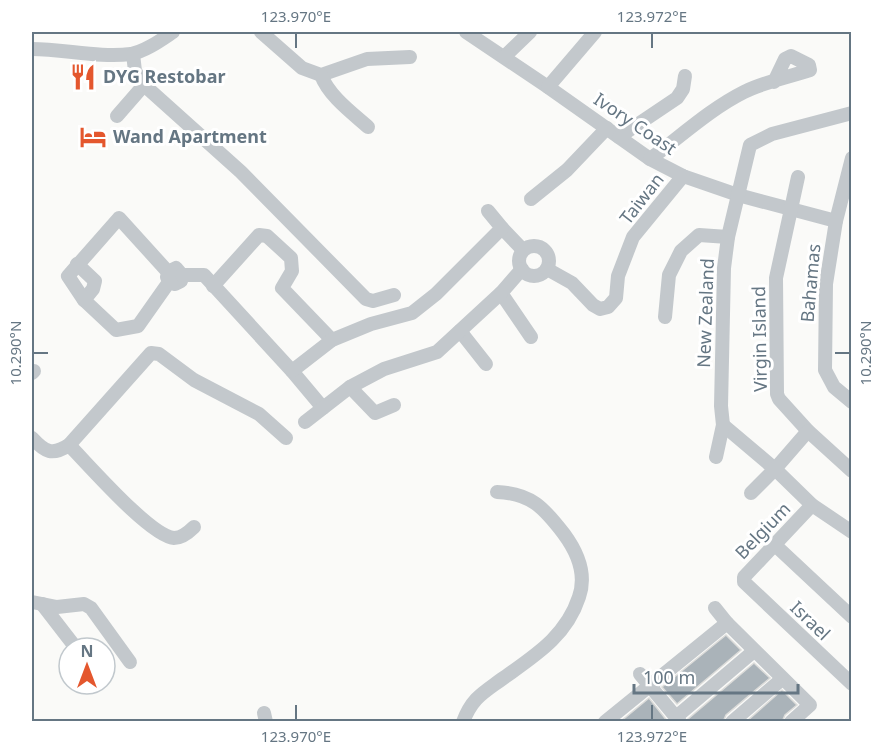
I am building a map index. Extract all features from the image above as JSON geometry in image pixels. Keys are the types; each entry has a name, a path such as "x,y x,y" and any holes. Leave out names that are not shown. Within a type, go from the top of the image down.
{"street":[{"path":"32,49 133,54 173,32"},
{"path":"261,32 302,68 321,75 367,59 410,57"},
{"name":"Ivory Coast","path":"466,32 650,159 683,176 738,195 836,221"},
{"path":"504,57 530,32"},
{"path":"548,87 595,32"},
{"path":"133,54 135,71 144,85 241,172 367,300 374,301 394,295"},
{"path":"321,75 324,84 368,127"},
{"path":"531,199 613,133 677,98 682,93 685,76"},
{"path":"650,159 727,102 746,91 774,82"},
{"path":"117,116 144,85"},
{"name":"New Zealand","path":"716,457 723,425 721,406 724,268 728,237 750,145 772,134 852,113"},
{"name":"Bahamas","path":"852,158 836,221 826,284 825,370 834,387 852,402"},
{"name":"Taiwan","path":"548,269 572,283 593,305 600,309 608,307 616,298 618,276 633,237 683,176"},
{"name":"Virgin Island","path":"798,177 776,278 776,388 779,399 808,432 852,471"},
{"path":"488,211 523,250"},
{"path":"169,277 119,218 68,276 84,300 116,330 138,326 176,268 183,275 204,274 323,408"},
{"path":"292,371 332,340 370,324 412,313 436,294 502,228"},
{"path":"665,317 669,275 681,251 699,235 728,237"},
{"path":"213,286 259,236 267,236 291,258 292,271 282,288 332,340"},
{"path":"532,246 542,247 549,255 548,269 535,276 525,273 519,259 523,250 532,246"},
{"path":"77,264 95,281 93,289 84,300"},
{"path":"305,422 350,387 384,369 437,352 501,293 522,269"},
{"path":"501,293 531,337"},
{"path":"460,331 486,364"},
{"path":"32,438 41,448 49,451 59,452 69,445 151,353 159,354 194,380 259,414 286,438"},
{"path":"350,387 375,413 394,405"},
{"path":"723,425 775,469 812,505 852,532"},
{"path":"751,493 808,432"},
{"path":"69,445 143,520 159,532 171,538 178,538 187,534 194,527"},
{"path":"463,722 469,706 478,696 536,654 565,628 582,588 580,563 574,548 549,516 539,505 518,494 497,492"},
{"name":"Belgium","path":"744,582 744,577 812,505"},
{"path":"775,545 852,617"},
{"name":"Israel","path":"744,582 852,684"},
{"path":"37,603 66,636"},
{"path":"37,603 57,607 84,604 91,608 130,662"},
{"path":"715,608 754,651 810,705 791,722"},
{"path":"614,719 644,680 727,623"},
{"path":"644,680 678,719 754,651"},
{"path":"732,722 782,679"}],"building":[{"path":"726,635 741,650 677,704 662,687"},
{"path":"754,663 770,678 726,715 723,722 689,722 688,719"},
{"path":"782,690 797,705 785,715 782,722 746,722"},
{"path":"649,698 668,722 620,722"}],"place":[{"name":"DYG Restobar","path":"83,77"},
{"name":"Wand Apartment","path":"93,137"}]}
